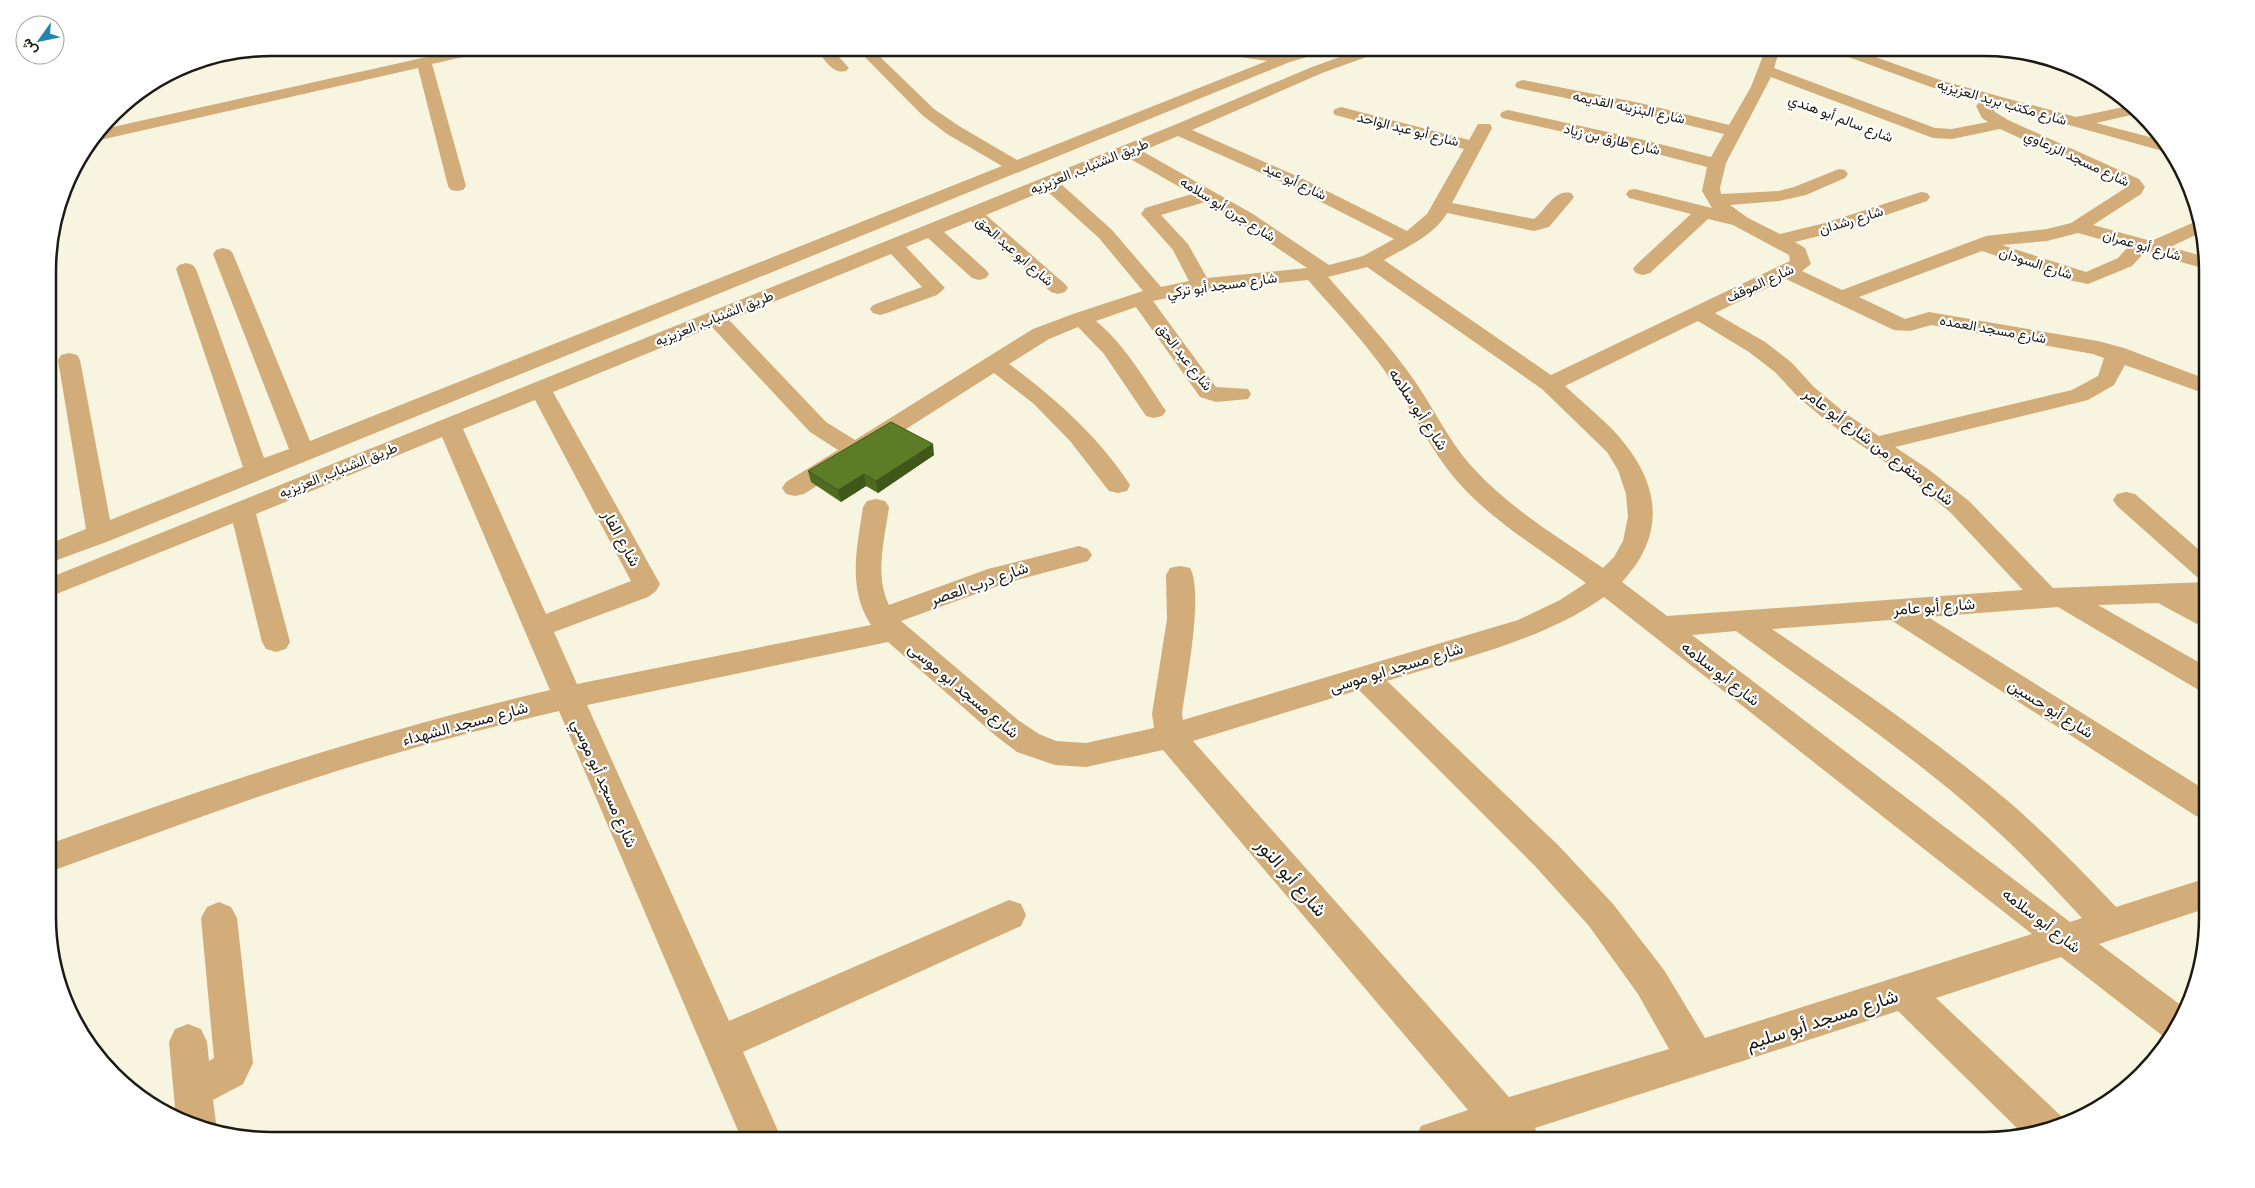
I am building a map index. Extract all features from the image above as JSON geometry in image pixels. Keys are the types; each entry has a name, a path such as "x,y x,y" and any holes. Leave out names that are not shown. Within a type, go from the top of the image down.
{"street":[{"path":"108,132 450,56"},
{"path":"830,56 841,68"},
{"path":"870,56 888,75 940,121 1016,167"},
{"path":"1259,56 1285,60 1317,70"},
{"name":"طريق الشنباب, العزيزيه","path":"56,551 302,451 1297,56"},
{"name":"طريق الشنباب, العزيزيه","path":"56,585 1178,130 1317,70 1356,56"},
{"path":"1643,269 1709,206 1716,164 1735,132 1762,78 1770,56"},
{"name":"شارع مكتب بريد العزيزيه","path":"1860,56 1937,84 2157,145"},
{"path":"424,62 457,186"},
{"path":"1762,78 1933,133 1952,134 2002,124"},
{"name":"شارع سالم أبو هندي","path":"1762,78 1777,93"},
{"path":"1224,84 1257,96"},
{"name":"شارع البنزينه القديمه","path":"1523,85 1648,110 1735,132"},
{"name":"شارع مسجد الزرعاوي","path":"1841,297 1980,244 2009,237 2056,233 2078,227 2136,187 2125,180 2002,124 1988,114 1984,106 1989,99"},
{"path":"2072,122 2126,111"},
{"name":"شارع أبو عبد الواحد","path":"1341,112 1474,147"},
{"name":"شارع طارق بن زياد","path":"1508,115 1644,145 1716,164"},
{"name":"شارع مسجد أبو تركي","path":"795,488 1041,334 1080,318 1148,296 1201,285 1320,273 1370,260 1408,239 1435,217 1484,128"},
{"name":"شارع أبو عيد","path":"1178,130 1250,160 1328,197 1408,239"},
{"name":"شارع جرن أبو سلامه","path":"1128,150 1208,195 1320,273"},
{"path":"1635,194 1709,206 1779,196 1800,191 1839,174"},
{"path":"1048,182 1104,231 1131,261 1148,296"},
{"path":"1201,285 1181,248 1150,214 1208,195"},
{"path":"1441,206 1534,225 1542,223 1565,197"},
{"name":"شارع رشدان","path":"1780,240 1832,227 1921,198"},
{"name":"شارع الموقف","path":"1550,384 1801,264 1798,252 1780,240 1741,222 1725,211 1709,206"},
{"name":"شارع ابو عبد الحق","path":"972,213 1058,288"},
{"name":"شارع أبو عمران","path":"2078,227 2198,261"},
{"path":"2146,246 2195,228"},
{"path":"930,230 979,274"},
{"name":"شارع السودان","path":"1980,244 2071,275 2088,278 2125,262 2146,246"},
{"path":"880,310 930,292 934,288 893,245"},
{"path":"223,254 302,451"},
{"name":"شارع مسجد ابو موسى","path":"876,507 867,574 868,589 872,604 886,624 1007,728 1028,743 1055,753 1086,755 1170,736 1528,627 1570,607 1605,583 1624,563 1636,541 1641,518 1639,494 1630,470 1616,448 1550,384 1370,260"},
{"path":"186,269 256,470"},
{"name":"شارع مسجد العمده","path":"1785,271 1902,325 1910,325 1925,318 1934,318 2081,344 2116,353 2199,384"},
{"name":"شارع أبو سلامه","path":"1320,273 1405,383 1443,448 1467,477 1497,505 1605,583 2172,1021"},
{"name":"شارع عبد الحق","path":"1148,296 1208,392 1216,395 1240,394"},
{"name":"شارع متفرع من شارع أبو عامر","path":"1698,312 1757,347 1783,367 1824,408 1920,474 1960,507 2054,597 2199,676"},
{"path":"716,317 818,427 856,450"},
{"path":"1080,318 1094,329 1116,353 1154,411"},
{"path":"1876,444 2080,396 2100,386 2112,374 2116,353"},
{"path":"69,360 100,535"},
{"path":"994,363 1042,400 1078,436 1118,486"},
{"name":"شارع الفار","path":"537,628 638,590 646,584 540,388"},
{"name":"شارع مسجد أبو موسي","path":"449,425 758,1132"},
{"path":"2126,500 2199,565"},
{"path":"242,509 276,642"},
{"name":"شارع درب العصر","path":"886,624 998,576 1079,555"},
{"path":"1170,736 1167,714 1181,619 1182,589 1180,575"},
{"name":"شارع أبو عامر","path":"1661,627 2054,597 2199,591"},
{"path":"2162,593 2199,613"},
{"name":"شارع أبو حسين","path":"1895,609 2199,802"},
{"path":"1741,621 1939,764 1989,805 2052,863 2110,924"},
{"name":"شارع مسجد الشهداء","path":"56,855 188,807 321,764 448,727 567,697 886,624"},
{"path":"1364,677 1547,856 1601,915 1651,982 1696,1059"},
{"name":"شارع أبو النور","path":"1170,736 1511,1130"},
{"name":"شارع مسجد أبو سليم","path":"1496,1132 1511,1130 1696,1059 2199,896"},
{"path":"720,1044 1010,915"},
{"path":"194,1106 219,1078 229,1071 234,1063 219,918"},
{"path":"1904,992 2040,1124"},
{"path":"188,1042 194,1106"}],"building":[{"path":"891,422 933,444 876,481 864,474 838,490 808,471"}]}
